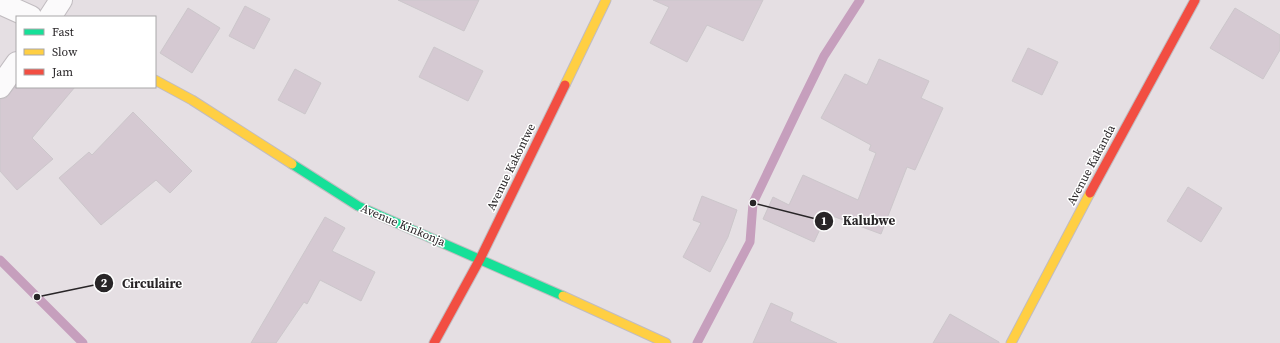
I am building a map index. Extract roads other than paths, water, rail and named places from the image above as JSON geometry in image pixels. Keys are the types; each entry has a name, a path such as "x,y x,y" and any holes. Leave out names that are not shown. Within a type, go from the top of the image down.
{"street":[{"path":"51,16 61,0"},
{"name":"Avenue Kakontwe","path":"434,343 480,259 606,0"},
{"name":"Avenue Kakanda","path":"1011,343 1119,138 1195,0"},
{"path":"0,3 29,16"},
{"path":"0,87 16,64"},
{"name":"Avenue Kinkonja","path":"156,81 192,100 358,206 666,343"}],"waterway":[{"path":"697,343 750,242 753,203 824,56 860,0"},
{"path":"0,260 83,343"}],"place":[{"name":"Kalubwe","path":"753,203"},
{"name":"Circulaire","path":"37,297"}]}
